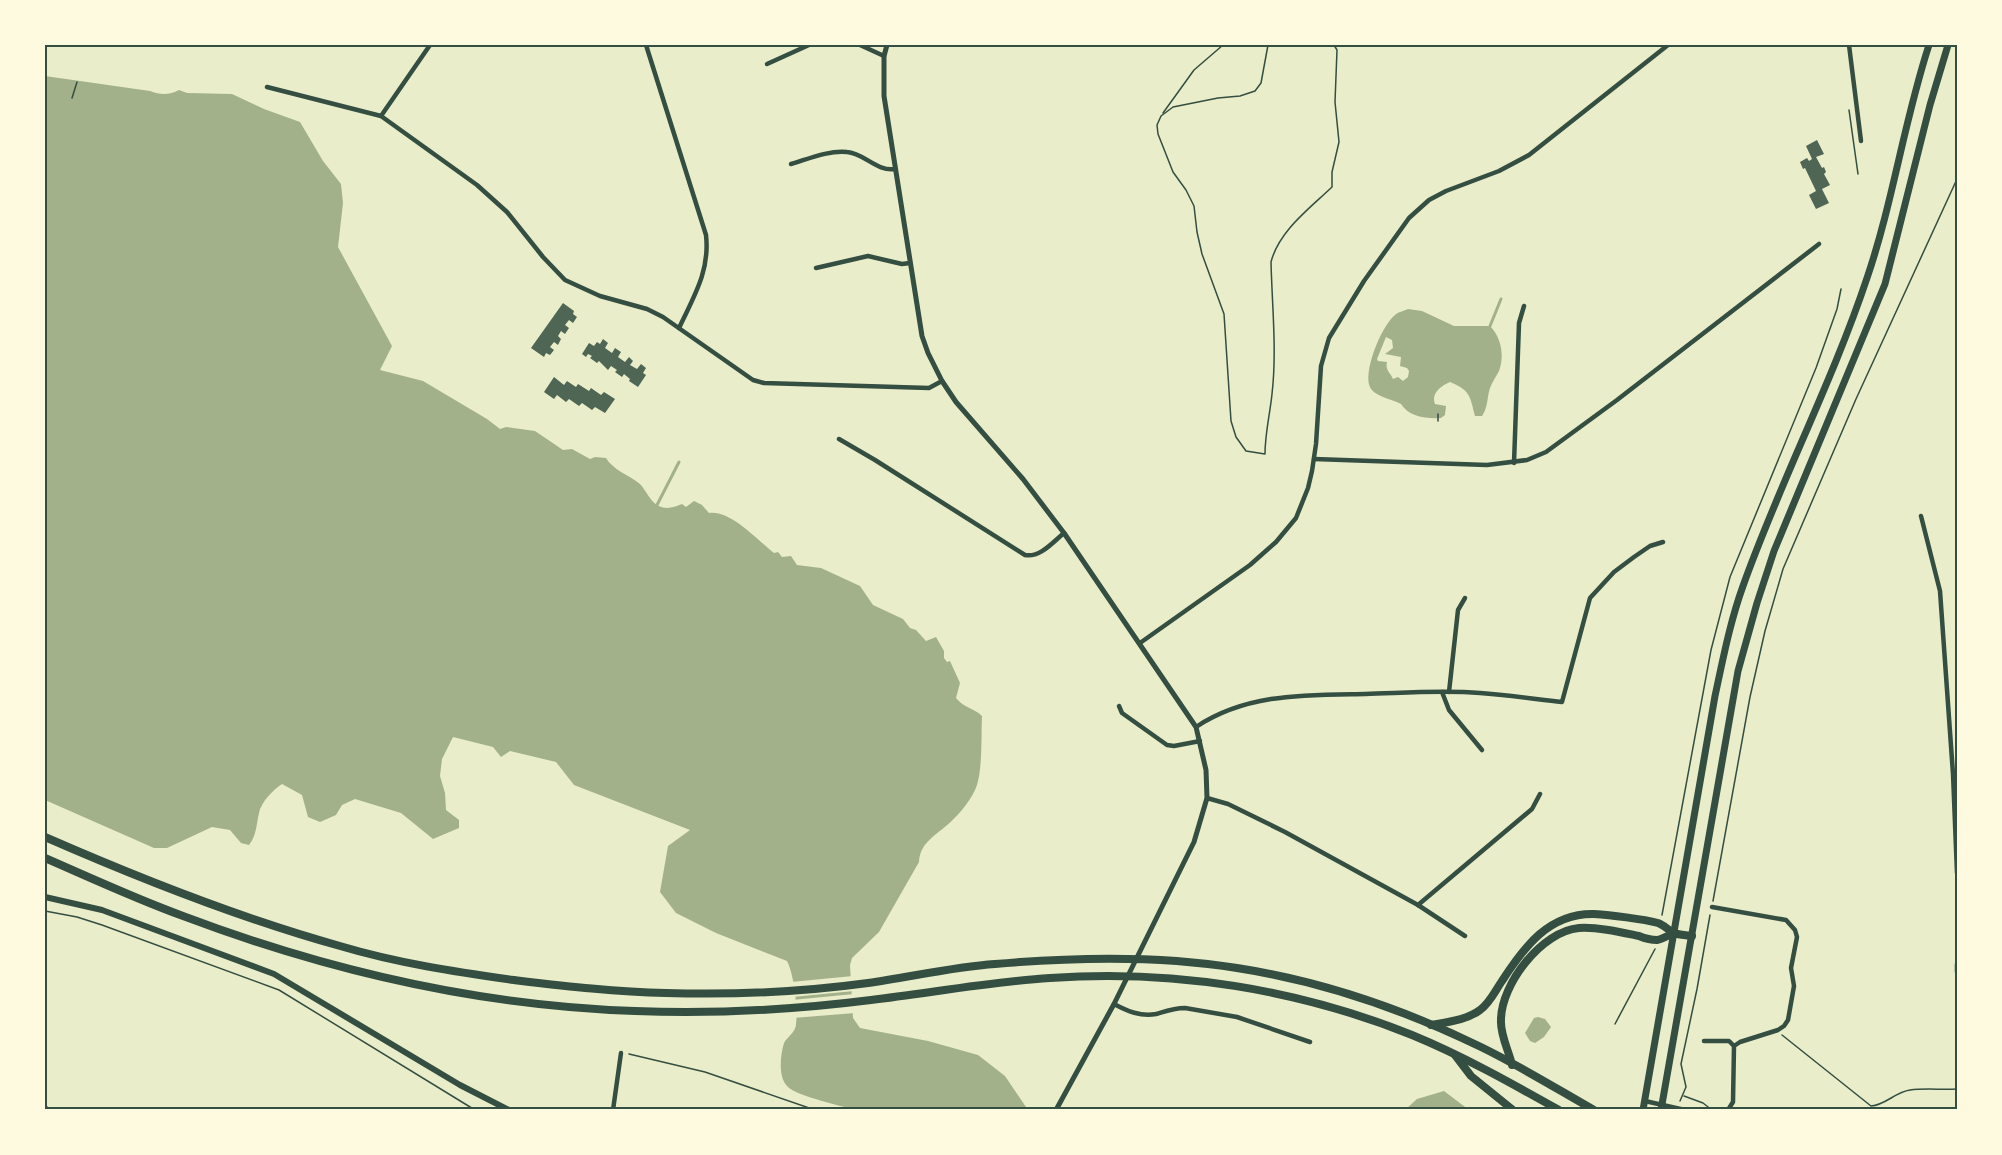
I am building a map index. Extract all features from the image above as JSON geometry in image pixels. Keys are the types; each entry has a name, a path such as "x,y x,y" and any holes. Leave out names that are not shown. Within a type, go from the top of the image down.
{"highway":[{"path":"45,837 118,869 266,923 342,947 410,963 472,974 576,988 666,993 776,992 865,983 990,964 1120,959 1158,960 1237,968 1305,982 1369,1002 1430,1025 1483,1048 1594,1110"},
{"path":"45,858 181,916 232,934 357,971 447,990 554,1005 634,1011 778,1010 1046,978 1150,977 1217,984 1299,998 1363,1017 1415,1036 1454,1054 1559,1110"},
{"path":"1430,1025 1478,1012 1488,1002 1530,941 1562,920 1594,914 1611,916 1660,923 1674,933 1692,936"},
{"path":"1512,1065 1501,1021 1503,1005 1526,963 1546,941 1578,928 1612,931 1657,940 1674,933"},
{"path":"1454,1054 1471,1076 1513,1110"}],"main road":[{"path":"1643,1110 1715,696 1729,632 1760,543 1867,278 1887,210 1929,45"},
{"path":"1662,1108 1738,671 1774,551 1885,284 1930,105 1948,45"},
{"path":"45,897 102,910 274,974 460,1085 509,1110"}],"street":[{"path":"381,116 430,45"},
{"path":"645,45 706,236 708,251 703,277 679,328"},
{"path":"767,64 809,45"},
{"path":"860,45 884,56"},
{"path":"887,45 884,56 884,96 922,336 928,353 956,402 1023,479 1064,533 1140,643 1196,727 1206,770 1207,798 1194,842 1114,1004 1056,1110"},
{"path":"1140,643 1241,572 1276,542 1296,518 1308,488 1314,459 1322,366 1329,338 1364,281 1408,218 1429,200 1446,191 1498,171 1529,155 1668,45"},
{"path":"1849,45 1861,141"},
{"path":"267,87 381,116 477,185 507,212 543,257 565,280 600,296 647,309 679,328 753,380 764,383 929,388 942,381"},
{"path":"791,164 835,152 847,152 855,153 884,169 895,169"},
{"path":"1314,459 1487,465 1514,463 1546,452 1819,244"},
{"path":"816,268 868,256 902,264 910,263"},
{"path":"1514,463 1519,323 1524,306"},
{"path":"839,439 1025,555 1033,556 1039,553 1064,533"},
{"path":"1921,516 1940,591 1957,873"},
{"path":"1196,727 1216,714 1235,706 1287,697 1449,692 1481,693 1562,702 1590,598 1614,572 1650,546 1663,542"},
{"path":"1449,692 1458,610 1465,598"},
{"path":"1442,692 1449,710 1482,750"},
{"path":"1119,706 1122,713 1167,745 1174,746 1200,741"},
{"path":"1418,905 1532,808 1540,794"},
{"path":"1207,798 1228,804 1261,820 1418,905 1465,936"},
{"path":"1711,909 1786,920 1795,930 1797,937 1791,968 1794,986 1788,1020 1778,1030 1734,1046"},
{"path":"1957,964 1957,972"},
{"path":"1114,1004 1128,1011 1148,1015 1185,1008 1233,1017 1310,1042"},
{"path":"1704,1041 1729,1041 1734,1046 1732,1102 1728,1110"},
{"path":"614,1110 621,1053"},
{"path":"1645,1101 1662,1108 1685,1110"}],"path":[{"path":"1222,45 1194,70 1157,125 1158,134 1173,172 1194,206 1202,254 1224,314 1231,421 1236,437 1246,451 1265,454 1265,432 1272,394 1273,364 1271,262 1274,249 1286,231 1332,187 1332,172 1339,142 1335,102 1337,50 1334,45"},
{"path":"1159,119 1173,107 1240,96 1255,91 1261,83 1268,45"},
{"path":"72,98 77,82"},
{"path":"1678,1108 1686,1087 1681,1064 1697,989 1750,697 1765,631 1784,569 1856,399 1957,179"},
{"path":"1438,414 1438,421"},
{"path":"45,911 77,917 102,925 279,990 476,1110"},
{"path":"1778,1030 1871,1106 1880,1105 1893,1096 1909,1090 1957,1089"},
{"path":"621,1053 705,1072 815,1110"},
{"path":"1682,1095 1703,1103 1712,1110"},
{"path":"45,1105 50,1110"}],"shaded area":[{"path":"45,76 161,94 179,90 187,93 232,94 300,122 323,161 341,184 343,203 338,247 392,346 380,370 423,381 500,429 506,427 535,431 563,450 572,449 590,459 606,458 617,469 640,484 653,502 659,506 668,508 682,504 686,507 694,501 702,505 709,513 726,516 774,553 778,552 782,557 791,556 797,565 821,568 860,586 873,605 903,619 926,641 936,637 944,651 944,658 947,662 950,661 960,683 956,698 982,716 978,783 962,810 932,837 922,850 919,862 879,932 852,958 850,965 853,1018 860,1028 928,1041 978,1055 1005,1076 1026,1107 1034,1110 858,1110 810,1097 788,1087 781,1073 782,1054 784,1043 796,1027 796,1010 793,983 787,961 716,933 676,913 660,892 668,846 690,830 574,785 556,762 510,751 501,757 493,747 453,737 442,759 440,776 445,793 446,810 459,820 459,828 433,839 401,813 355,799 342,805 336,815 320,822 308,817 302,795 282,784 262,805 255,833 249,845 241,843 230,830 212,827 167,848 154,848 45,800"},
{"path":"1408,309 1422,311 1454,326 1490,326 1494,330 1499,341 1502,359 1482,416 1475,416 1468,394 1450,382 1440,388 1434,396 1435,404 1446,406 1445,415 1441,418 1413,414 1401,404 1371,389 1369,373 1379,339 1390,320 1396,314","holes":["1386,337 1392,340 1393,348 1385,354 1401,357 1400,366 1409,371 1408,377 1403,381 1398,377 1393,379 1387,369 1387,362 1377,359"]},
{"path":"1534,1018 1545,1019 1551,1027 1544,1037 1535,1043 1530,1041 1525,1033"},
{"path":"1444,1091 1469,1110 1405,1110 1417,1099"}],"pier":[{"path":"853,976 854,991 792,997 791,982"},
{"path":"854,994 855,1013 793,1018 792,1000"}],"building":[{"path":"1817,140 1824,154 1816,157 1822,168 1824,167 1826,172 1824,174 1830,185 1822,189 1829,203 1816,209 1809,195 1816,191 1800,162 1807,158 1809,161 1812,159 1806,146"},
{"path":"563,303 574,311 573,314 577,317 573,323 569,320 565,325 569,328 565,334 561,331 558,336 561,339 558,345 554,342 550,347 554,350 550,355 546,353 544,357 531,348"},
{"path":"603,339 608,343 605,348 612,353 615,348 621,352 618,357 625,362 629,357 633,361 630,365 637,369 641,364 646,368 643,373 646,375 638,387 624,374 622,377 615,372 617,370 611,366 608,370 599,361 597,363 590,358 592,356 588,354 586,357 582,354 589,343 594,346 597,342 600,344"},
{"path":"554,377 564,385 567,381 576,387 578,384 589,391 591,388 601,395 604,392 615,399 605,413 595,407 592,410 582,403 579,406 569,399 566,402 557,395 554,399 544,392"}],"waterway":[{"path":"1490,326 1501,299"},
{"path":"657,505 679,462"}]}
